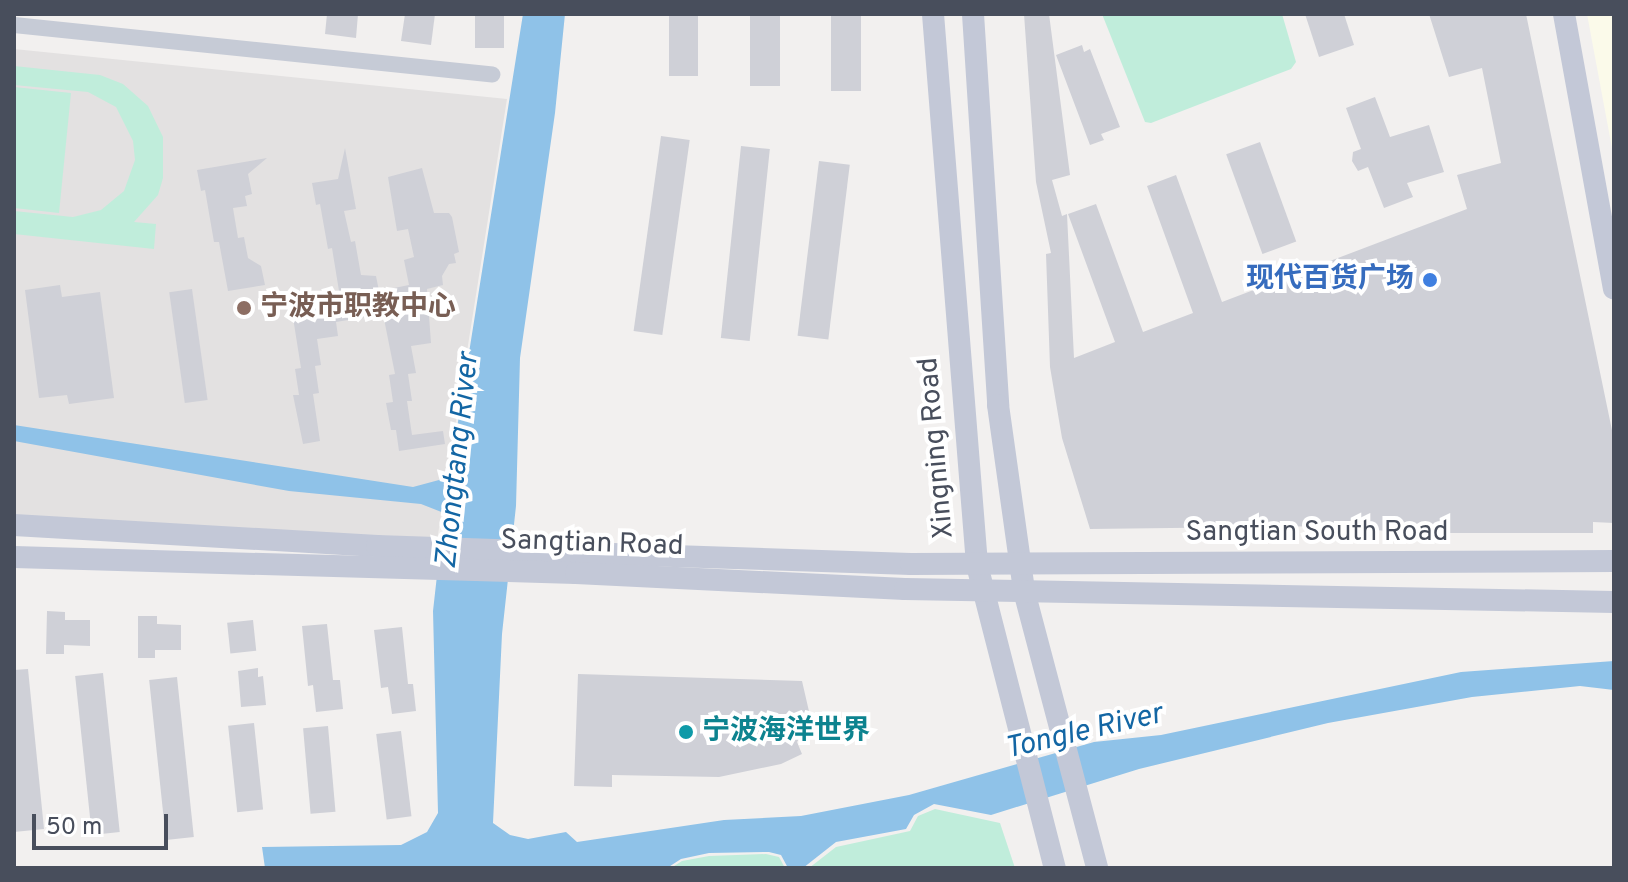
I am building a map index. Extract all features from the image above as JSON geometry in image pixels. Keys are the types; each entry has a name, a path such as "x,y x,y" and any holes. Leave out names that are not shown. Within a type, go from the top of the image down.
{"main road":[{"name":"Xingning Road","path":"933,14 977,565 1055,868"},
{"path":"973,14 998,405 1020,565 1060,737 1097,868"},
{"path":"1564,14 1614,288"},
{"name":"Sangtian Road","path":"14,525 576,573 1024,591"},
{"name":"Sangtian Road","path":"14,557 375,557 583,551 1020,565"},
{"name":"Sangtian South Road","path":"1020,565 1614,561"},
{"path":"1024,591 1614,602"}],"street":[{"path":"14,25 492,74"}],"shaded area":[{"path":"1587,14 1614,14 1614,159"},
{"name":"宁波市职教中心","path":"14,49 507,99 437,541 14,518"}],"green space":[{"path":"1102,14 1282,14 1296,62 1291,69 1151,123 1145,122"},
{"path":"14,66 100,75 123,84 148,106 163,137 163,178 158,195 134,222 156,224 154,249 14,234 14,211 73,217 101,210 124,191 135,160 133,141 116,107 88,92 14,85"},
{"path":"14,87 71,93 59,213 14,208"},
{"path":"935,809 1000,823 1015,868 809,868 836,847 910,831 918,816"},
{"path":"766,854 779,857 785,868 671,868 682,861 709,856"}],"water":[{"name":"Zhongtang River","path":"523,14 565,14 555,113 520,358 516,506 502,634 493,823 510,835 528,839 566,832 577,842 724,820 801,816 909,795 1094,742 1161,735 1461,672 1614,661 1614,690 1580,686 1472,697 1328,723 1139,769 991,815 934,804 914,815 906,829 836,842 803,868 788,868 781,855 769,852 709,853 681,859 667,868 265,868 262,847 401,845 427,832 438,813 433,611 444,513 421,504 289,491 14,441 14,425 413,487 439,480 450,472"}],"building":[{"path":"327,14 358,14 356,38 325,34"},
{"path":"405,14 435,14 431,45 401,41"},
{"path":"475,14 504,14 504,48 475,48"},
{"path":"669,14 698,14 698,76 669,76"},
{"path":"750,14 780,14 780,86 750,86"},
{"path":"831,14 861,14 861,91 831,91"},
{"name":"现代百货广场","path":"1024,14 1049,14 1070,175 1052,180 1062,216 1067,214 1074,358 1115,342 1068,214 1096,204 1143,332 1193,313 1147,186 1176,175 1222,302 1467,209 1457,175 1501,163 1482,68 1449,77 1429,14 1526,14 1614,440 1614,523 1593,522 1593,533 1403,533 1342,526 1090,529 1062,438 1050,367 1046,254 1051,253 1036,182"},
{"path":"1305,14 1344,14 1354,45 1319,57"},
{"path":"1082,45 1084,52 1090,49 1120,127 1101,134 1104,140 1090,145 1056,55"},
{"path":"1375,97 1390,137 1429,125 1444,172 1407,183 1413,197 1384,208 1368,167 1358,171 1352,161 1353,152 1361,149 1346,108"},
{"path":"661,136 690,140 662,335 634,331"},
{"path":"1260,142 1296,242 1262,254 1226,154"},
{"path":"741,146 770,149 750,341 721,338"},
{"path":"345,148 356,209 344,211 351,242 355,241 361,275 376,276 379,291 409,285 404,260 414,257 408,229 397,231 388,177 422,168 434,213 449,213 452,217 459,252 454,254 456,263 449,264 442,276 443,285 427,289 431,343 411,346 416,373 408,374 412,401 407,401 412,435 443,431 445,444 399,451 396,430 391,430 386,403 393,402 389,375 395,374 383,314 336,322 338,336 317,339 321,365 315,366 319,393 313,394 320,441 303,444 293,395 299,395 295,369 301,368 291,305 340,297 332,248 328,249 320,204 316,205 312,183 338,179"},
{"path":"267,158 248,174 252,194 245,196 247,206 233,208 238,238 244,237 248,258 261,266 265,285 228,291 219,242 214,242 205,190 201,191 197,170"},
{"path":"819,161 850,165 828,339 798,336"},
{"path":"60,285 62,297 100,292 114,398 69,404 67,395 39,398 25,290"},
{"path":"192,289 208,400 185,403 169,292"},
{"path":"47,611 65,612 65,620 90,620 90,646 64,645 64,654 46,654"},
{"path":"138,616 157,616 157,624 181,625 181,650 155,650 155,658 138,658"},
{"path":"253,620 256,651 230,654 227,623"},
{"path":"327,624 333,680 340,680 343,709 316,712 313,685 308,686 302,626"},
{"path":"402,627 408,684 413,684 416,711 392,714 388,687 381,688 374,630"},
{"path":"258,668 258,677 263,676 266,705 241,707 238,671"},
{"path":"28,669 44,829 14,832 14,670"},
{"path":"103,673 120,832 92,835 75,676"},
{"name":"宁波海洋世界","path":"578,674 802,681 811,720 797,742 802,754 781,764 719,777 612,775 612,787 574,786"},
{"path":"177,677 194,837 166,840 149,680"},
{"path":"254,723 263,810 237,812 228,726"},
{"path":"328,726 335,812 311,814 303,728"},
{"path":"401,731 411,816 387,819 376,734"}],"place":[{"name":"现代百货广场","path":"1430,280"},
{"name":"宁波市职教中心","path":"244,308"},
{"name":"宁波海洋世界","path":"686,732"}],"water label":[{"name":"Tongle River","path":"1084,733"}]}
